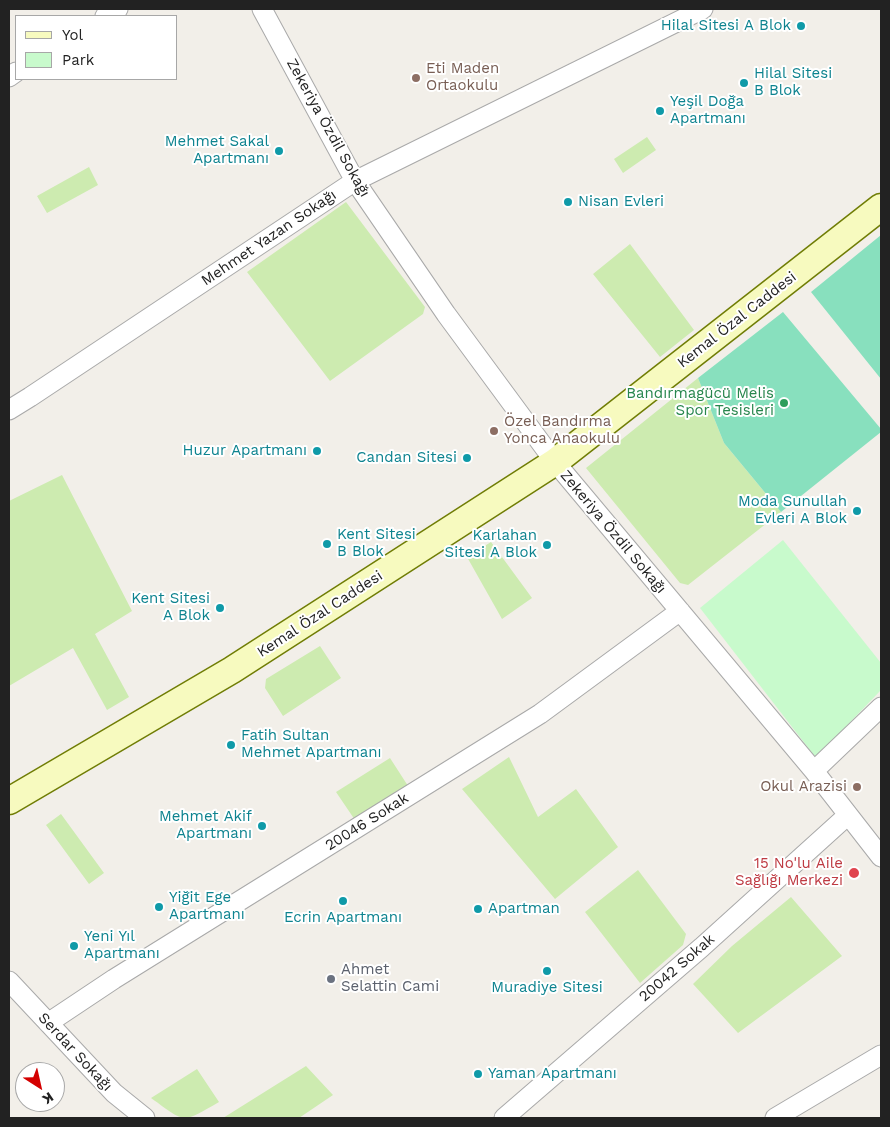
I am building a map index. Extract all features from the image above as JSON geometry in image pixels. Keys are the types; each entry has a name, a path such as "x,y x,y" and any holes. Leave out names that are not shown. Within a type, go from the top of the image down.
{"main road":[{"name":"Kemal Özal Caddesi","path":"9,801 232,670 555,462 881,207"}],"street":[{"path":"107,15 118,9"},
{"name":"Zekeriya Özdil Sokağı","path":"262,9 355,181 446,314 555,462 814,771 881,858"},
{"name":"Mehmet Yazan Sokağı","path":"9,410 355,181 703,9"},
{"name":"20046 Sokak","path":"48,1023 114,979 540,714 680,611"},
{"path":"814,771 881,707"},
{"name":"20042 Sokak","path":"504,1118 702,947 848,815"},
{"name":"Serdar Sokağı","path":"9,981 114,1093 145,1118"},
{"path":"775,1118 785,1110 881,1055"}],"green space":[{"path":"647,137 656,150 623,173 614,159"},
{"path":"89,167 98,185 47,213 37,196"},
{"path":"346,202 425,307 423,314 330,381 247,272"},
{"path":"881,235 881,379 811,292"},
{"path":"630,244 694,330 660,357 593,274"},
{"name":"Bandırmagücü Melis Spor Tesisleri","path":"783,312 881,429 881,432 781,512 724,443 698,378"},
{"path":"698,378 724,443 781,512 688,585 680,583 586,468"},
{"path":"62,475 132,611 95,634 129,697 107,710 73,648 9,686 9,501"},
{"path":"783,540 881,663 881,690 816,758 700,608"},
{"path":"491,542 532,598 502,619 467,557"},
{"path":"320,646 341,678 283,716 265,688 266,679"},
{"path":"509,757 538,817 576,789 618,847 555,899 462,789"},
{"path":"390,758 410,789 357,823 336,792"},
{"path":"61,814 104,873 89,884 46,825"},
{"path":"638,870 686,934 683,945 640,983 585,912"},
{"path":"791,897 842,956 738,1033 693,984 732,946"},
{"path":"306,1066 333,1095 299,1118 223,1118"},
{"path":"197,1069 219,1102 197,1114 184,1118 171,1112 151,1098"}],"place":[{"name":"Hilal Sitesi A Blok","path":"801,26"},
{"name":"Eti Maden Ortaokulu","path":"416,78"},
{"name":"Hilal Sitesi B Blok","path":"744,83"},
{"name":"Yeşil Doğa Apartmanı","path":"660,111"},
{"name":"Mehmet Sakal Apartmanı","path":"279,151"},
{"name":"Nisan Evleri","path":"568,202"},
{"name":"Bandırmagücü Melis Spor Tesisleri","path":"784,403"},
{"name":"Özel Bandırma Yonca Anaokulu","path":"494,431"},
{"name":"Huzur Apartmanı","path":"317,451"},
{"name":"Candan Sitesi","path":"467,458"},
{"name":"Moda Sunullah Evleri A Blok","path":"857,511"},
{"name":"Kent Sitesi B Blok","path":"327,544"},
{"name":"Karlahan Sitesi A Blok","path":"547,545"},
{"name":"Kent Sitesi A Blok","path":"220,608"},
{"name":"Fatih Sultan Mehmet Apartmanı","path":"231,745"},
{"name":"Okul Arazisi","path":"857,787"},
{"name":"Mehmet Akif Apartmanı","path":"262,826"},
{"name":"15 No'lu Aile Sağlığı Merkezi","path":"854,873"},
{"name":"Ecrin Apartmanı","path":"343,901"},
{"name":"Yiğit Ege Apartmanı","path":"159,907"},
{"name":"Apartman","path":"478,909"},
{"name":"Yeni Yıl Apartmanı","path":"74,946"},
{"name":"Muradiye Sitesi","path":"547,971"},
{"name":"Ahmet Selattin Cami","path":"331,979"},
{"name":"Yaman Apartmanı","path":"478,1074"}]}
